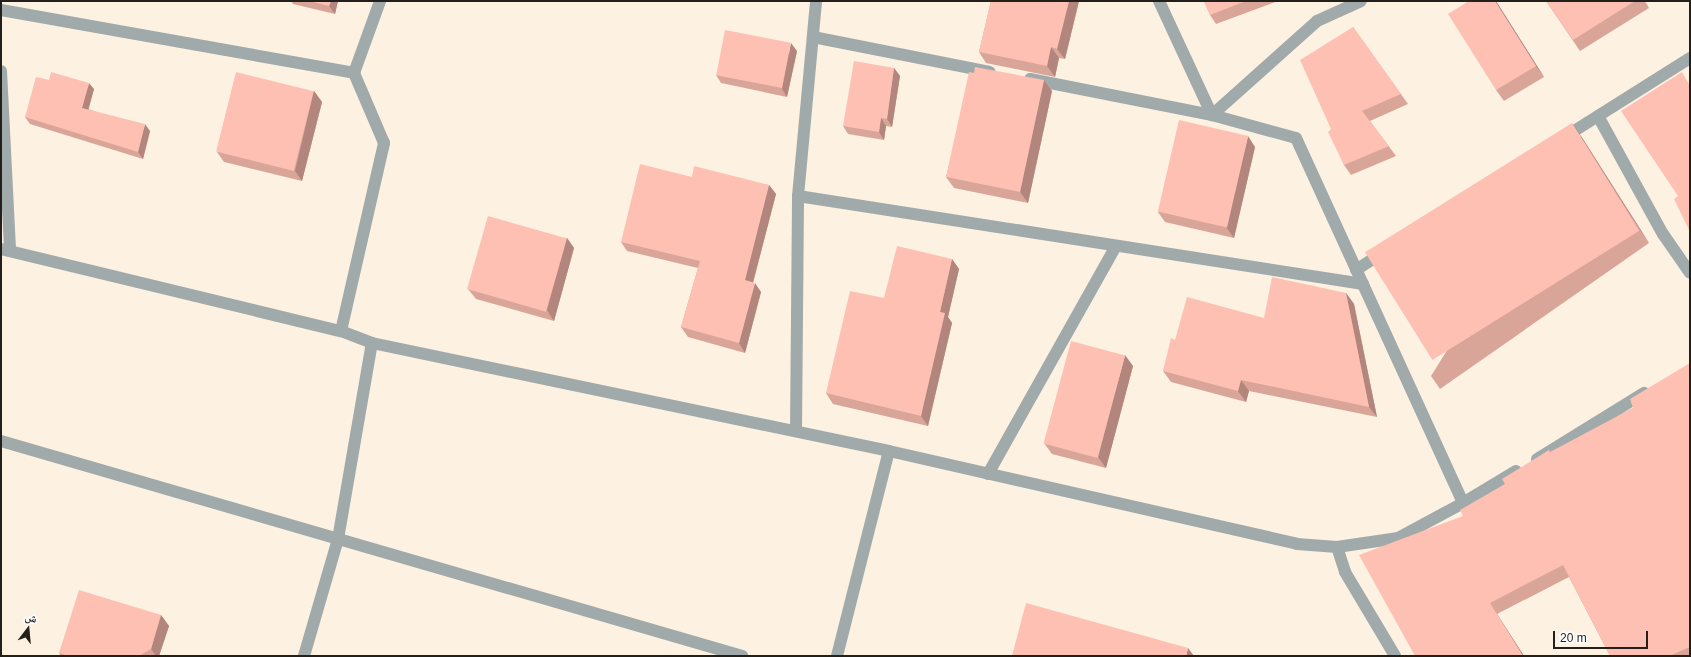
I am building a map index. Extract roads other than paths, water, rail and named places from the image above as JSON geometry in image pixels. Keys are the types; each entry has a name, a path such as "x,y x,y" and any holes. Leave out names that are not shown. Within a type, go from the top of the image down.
{"street":[{"path":"341,331 384,143 354,73 380,1"},
{"path":"796,431 798,196 816,1"},
{"path":"1159,1 1212,115"},
{"path":"1212,115 1317,21 1361,1"},
{"path":"1,10 354,73"},
{"path":"813,37 1001,74"},
{"path":"1551,146 1690,58"},
{"path":"1,71 6,250 341,331 372,343 889,451 1297,544 1336,547 1398,538 1463,504 1657,385"},
{"path":"1016,77 1212,115 1296,138 1463,504"},
{"path":"1598,116 1663,234 1690,273"},
{"path":"798,196 1363,284"},
{"path":"1356,270 1396,244"},
{"path":"988,474 1116,246"},
{"path":"304,656 338,539 372,343"},
{"path":"1,441 742,656"},
{"path":"837,656 889,451"},
{"path":"1336,547 1346,572 1395,656"}]}
